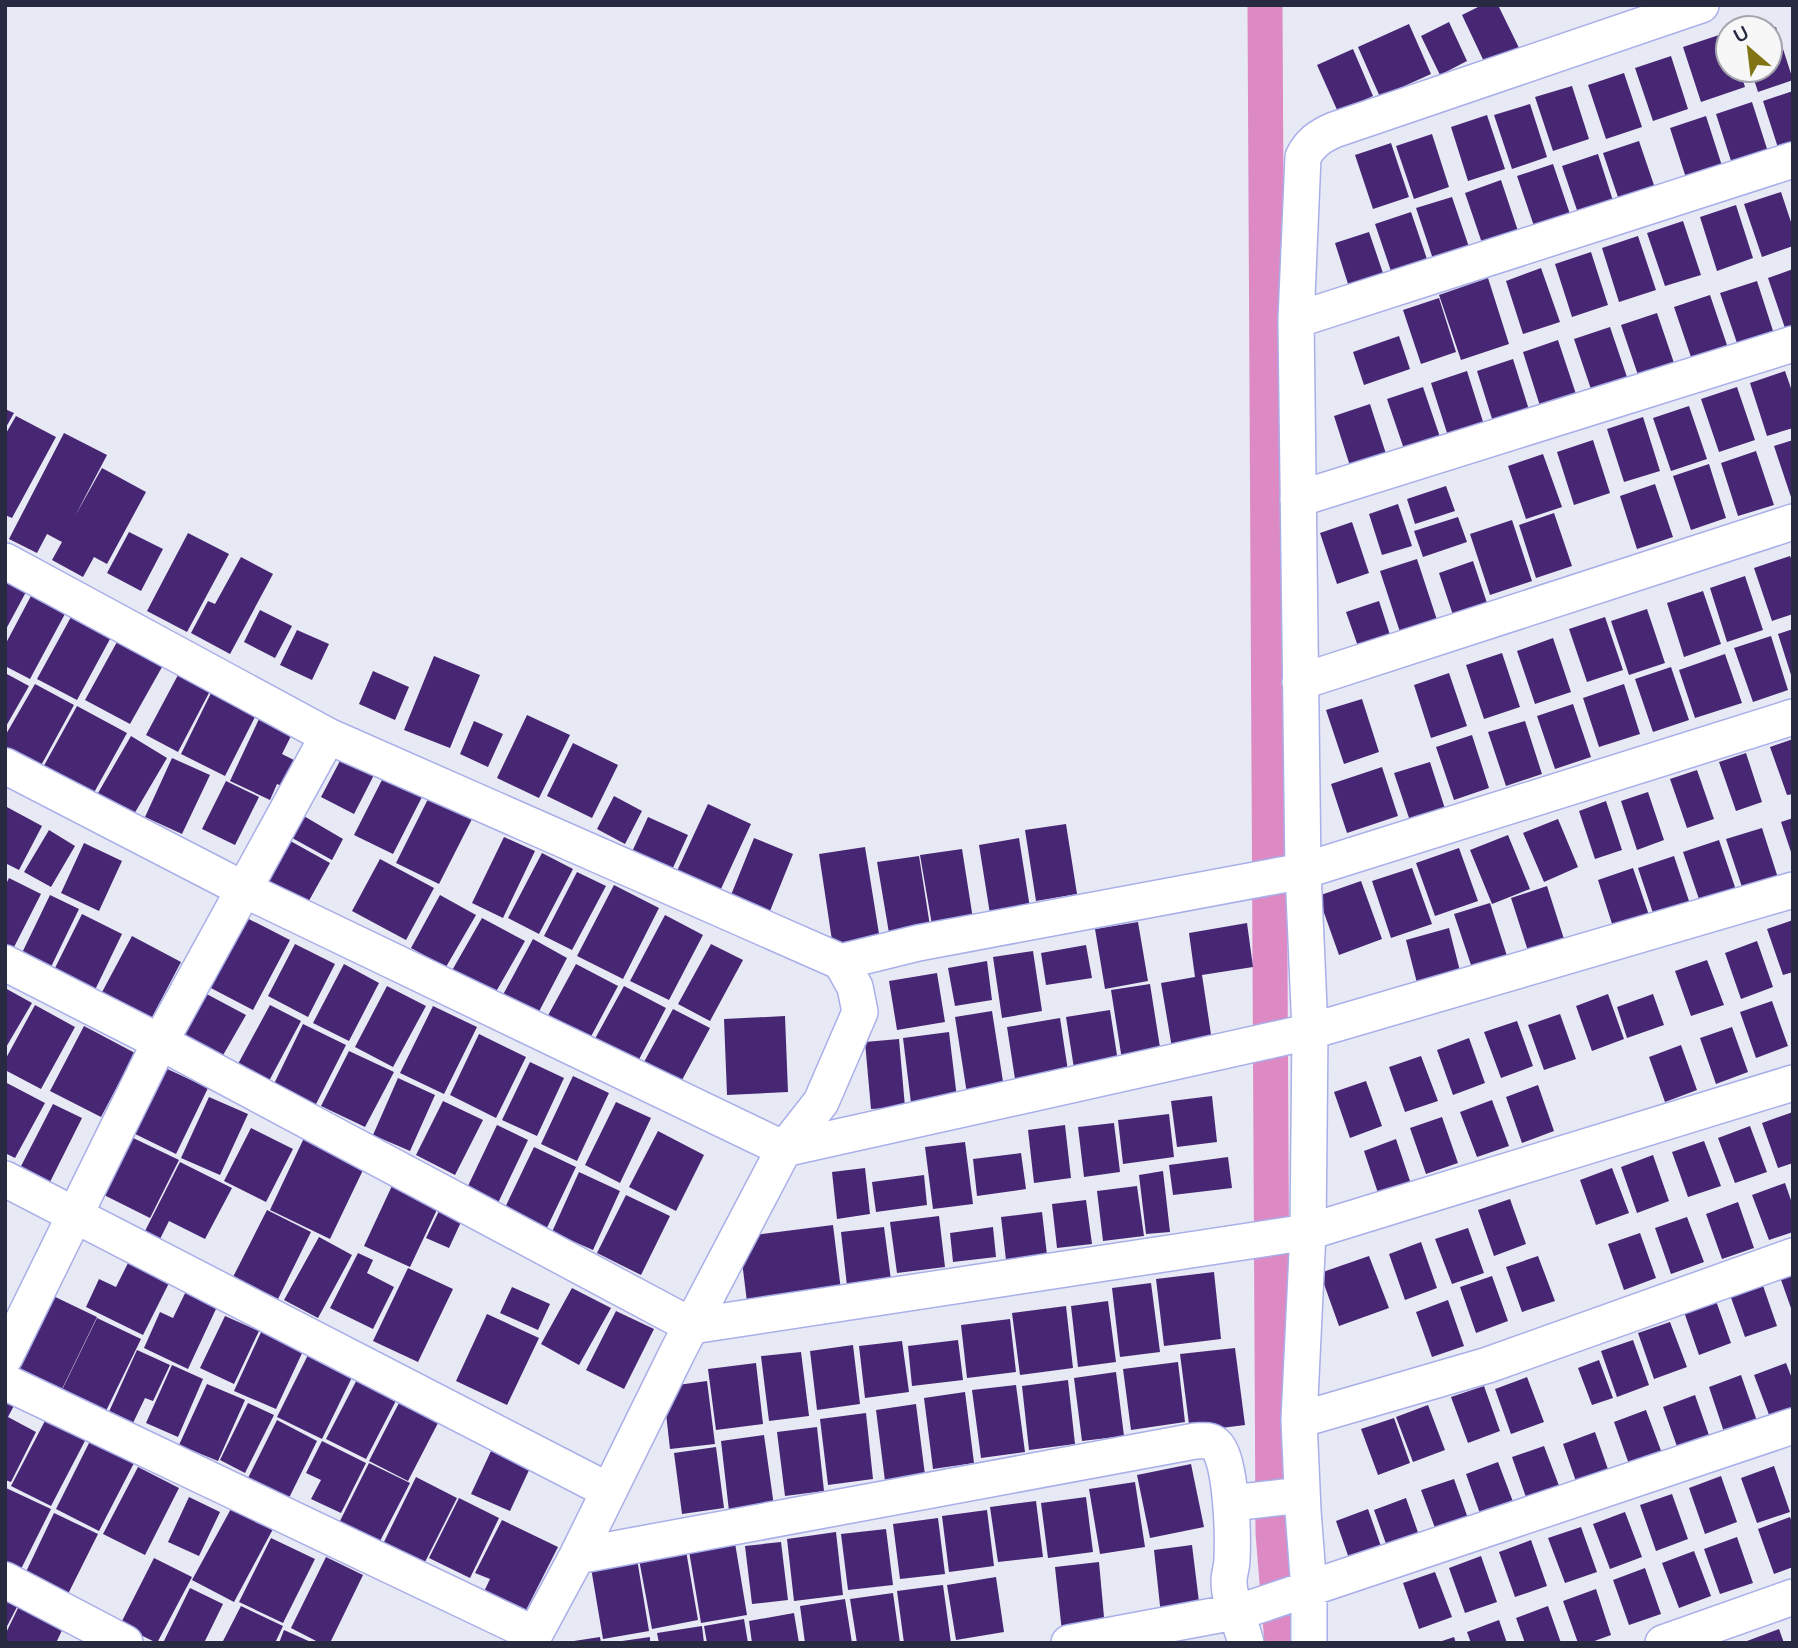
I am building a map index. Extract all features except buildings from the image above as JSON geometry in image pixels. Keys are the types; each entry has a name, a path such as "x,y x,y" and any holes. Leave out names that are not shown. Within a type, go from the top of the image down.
{"street":[{"path":"1309,1643 1301,1592 1298,1495 1309,1032 1293,874 1300,682 1296,320 1303,157 1320,136 1701,5"},
{"path":"1296,320 1793,160"},
{"path":"1298,499 1793,344"},
{"path":"1300,682 1793,522"},
{"path":"5,561 328,736 841,962 855,987 860,1012 821,1102 784,1149 532,1639 5,1382"},
{"path":"841,962 918,943 1293,874 1793,717"},
{"path":"5,1357 160,1042 328,736"},
{"path":"5,766 243,889 784,1149 1309,1032 1793,890"},
{"path":"5,963 160,1042 692,1326 1306,1232 1793,1083"},
{"path":"5,1179 609,1491"},
{"path":"1299,1420 1488,1365 1793,1256"},
{"path":"1069,1643 1242,1622 1301,1592 1793,1426"},
{"path":"577,1556 1195,1441 1209,1441 1217,1445 1222,1452 1242,1502 1229,1582 1242,1622"},
{"path":"1242,1502 1298,1495"},
{"path":"5,1580 125,1643"},
{"path":"1663,1643 1793,1597"}],"waterway":[{"path":"1265,5 1273,1533 1282,1643"}]}
